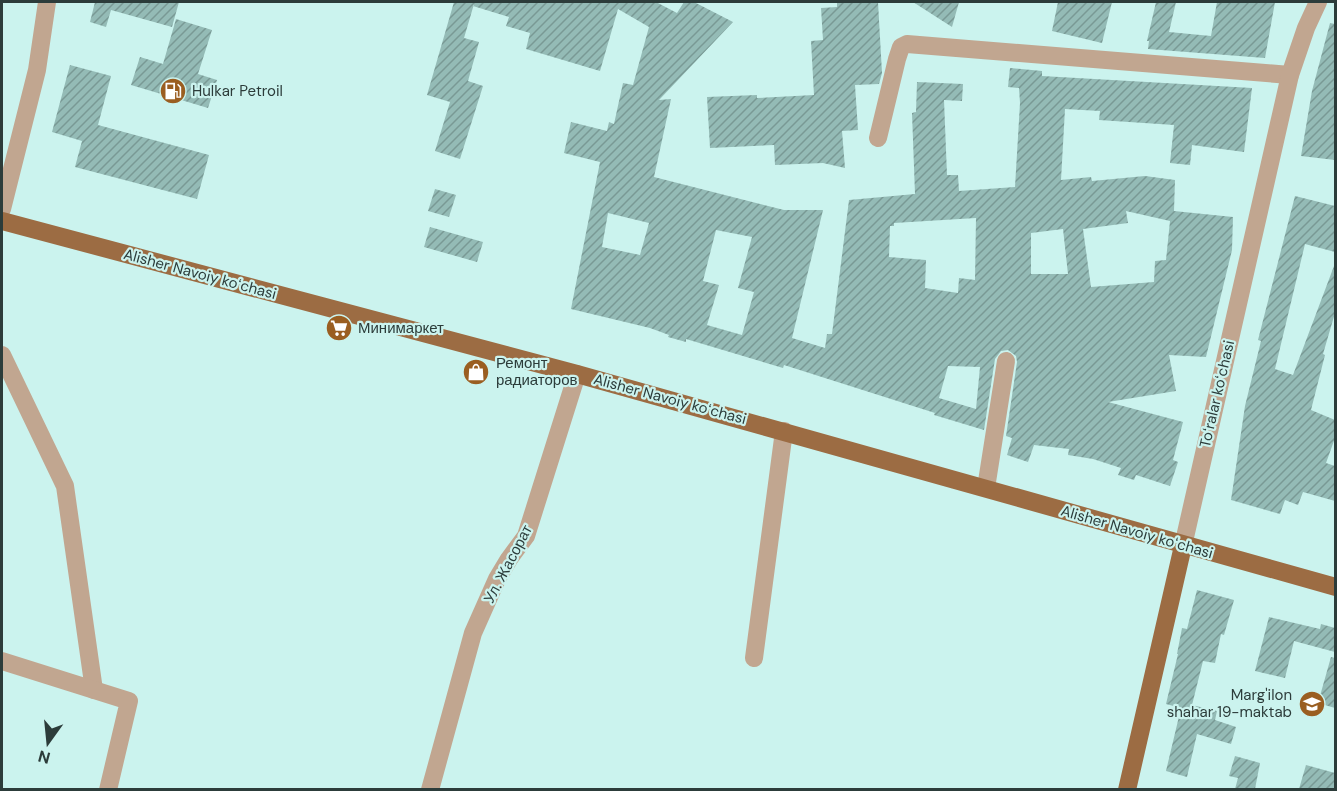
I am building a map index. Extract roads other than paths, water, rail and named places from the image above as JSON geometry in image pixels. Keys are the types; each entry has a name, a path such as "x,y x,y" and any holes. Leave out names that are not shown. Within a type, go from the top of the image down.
{"main road":[{"name":"Alisher Navoiy koʻchasi","path":"2,221 577,374 1335,587"},
{"name":"Toʻralar koʻchasi","path":"1127,789 1184,546"}],"street":[{"path":"2,209 37,70 47,2"},
{"name":"Toʻralar koʻchasi","path":"1184,546 1290,75 1306,28 1318,2"},
{"path":"878,138 897,59 901,47 907,44 1290,75"},
{"path":"2,355 65,486 94,690"},
{"path":"986,488 1006,361"},
{"name":"Ул. Жасорат","path":"430,789 473,633 497,579 526,536 577,374"},
{"path":"754,658 784,431"},
{"path":"2,661 129,701 108,789"}],"place":[{"name":"Hulkar Petroil","path":"173,91"},
{"name":"Минимаркет","path":"339,328"},
{"name":"Ремонт радиаторов","path":"476,372"},
{"name":"Marg'ilon shahar 19-maktab","path":"1312,704"}]}
